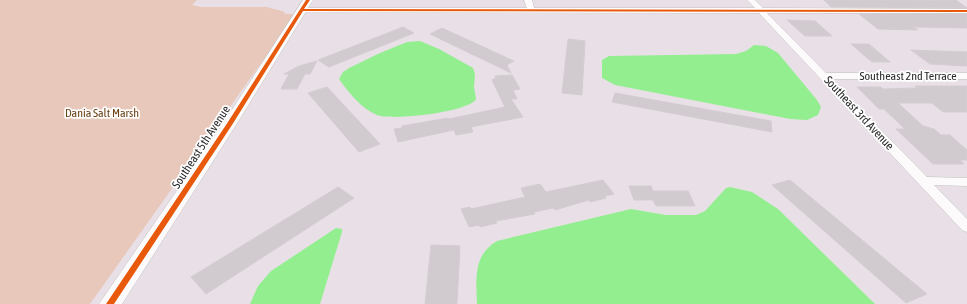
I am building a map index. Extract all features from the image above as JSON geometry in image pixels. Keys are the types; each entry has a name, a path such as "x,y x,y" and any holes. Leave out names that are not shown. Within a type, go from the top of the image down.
{"street":[{"path":"528,0 531,11"},
{"name":"Southeast 3rd Avenue","path":"751,0 825,76 967,227"},
{"path":"305,5 531,11 967,11"},
{"name":"Southeast 5th Avenue","path":"110,304 229,125 305,5"},
{"name":"Southeast 2nd Terrace","path":"825,76 967,76"},
{"path":"924,181 967,182"}],"green space":[{"name":"Dania Salt Marsh","path":"0,0 197,0 192,5 201,7 267,7 285,12 284,14 296,14 90,304 0,304"}],"shaded area":[{"path":"420,41 439,49 473,68 475,74 474,87 476,99 470,104 460,108 446,111 413,116 385,117 377,115 366,109 351,95 339,79 343,72 349,68 380,53 407,42"},
{"path":"754,45 766,46 778,53 817,100 821,107 818,115 807,120 790,119 615,85 602,78 602,60 609,56 736,54 746,51"},
{"path":"730,187 752,192 778,209 875,304 477,304 476,286 480,260 489,247 497,241 631,209 666,215 696,215 705,211 726,188"},
{"path":"336,228 342,229 342,232 320,304 250,304 258,286 271,271"}],"building":[{"path":"824,0 956,0 967,8 831,7"},
{"path":"859,14 967,14 967,28 914,27 918,30 878,29"},
{"path":"787,20 815,21 832,36 805,36"},
{"path":"403,27 414,33 329,67 318,60"},
{"path":"442,28 514,61 507,65 511,73 430,34"},
{"path":"568,39 585,41 582,95 562,93"},
{"path":"851,44 869,44 890,62 872,62"},
{"path":"911,50 967,52 967,66 930,64"},
{"path":"317,61 310,74 305,74 297,89 281,89 289,74 284,74 299,66"},
{"path":"512,75 520,89 513,90 517,99 511,99 523,117 471,127 473,132 456,135 454,130 398,142 394,129 402,128 402,126 449,119 505,107 492,80 496,78 495,76"},
{"path":"915,86 967,86 967,112 943,112 932,103 898,103 923,126 934,129 941,135 950,135 967,150 967,160 960,160 964,164 933,164 896,129 905,129 884,109 879,109 857,87 881,87 883,89 918,88"},
{"path":"327,87 380,144 359,152 308,93"},
{"path":"615,93 771,121 772,132 612,102"},
{"path":"603,180 614,194 605,196 606,198 590,202 589,200 555,210 553,208 534,212 535,214 496,221 497,223 480,227 479,225 469,227 461,209 470,207 471,209 525,197 521,188 540,184 546,192"},
{"path":"790,180 927,294 906,303 772,185"},
{"path":"629,186 651,186 653,191 688,191 695,206 656,206 653,200 634,200"},
{"path":"338,187 354,198 206,294 191,277"},
{"path":"431,245 460,246 457,304 425,304"}],"cycle path":[{"path":"110,304 229,125 308,0"},
{"path":"302,10 967,11"}]}
